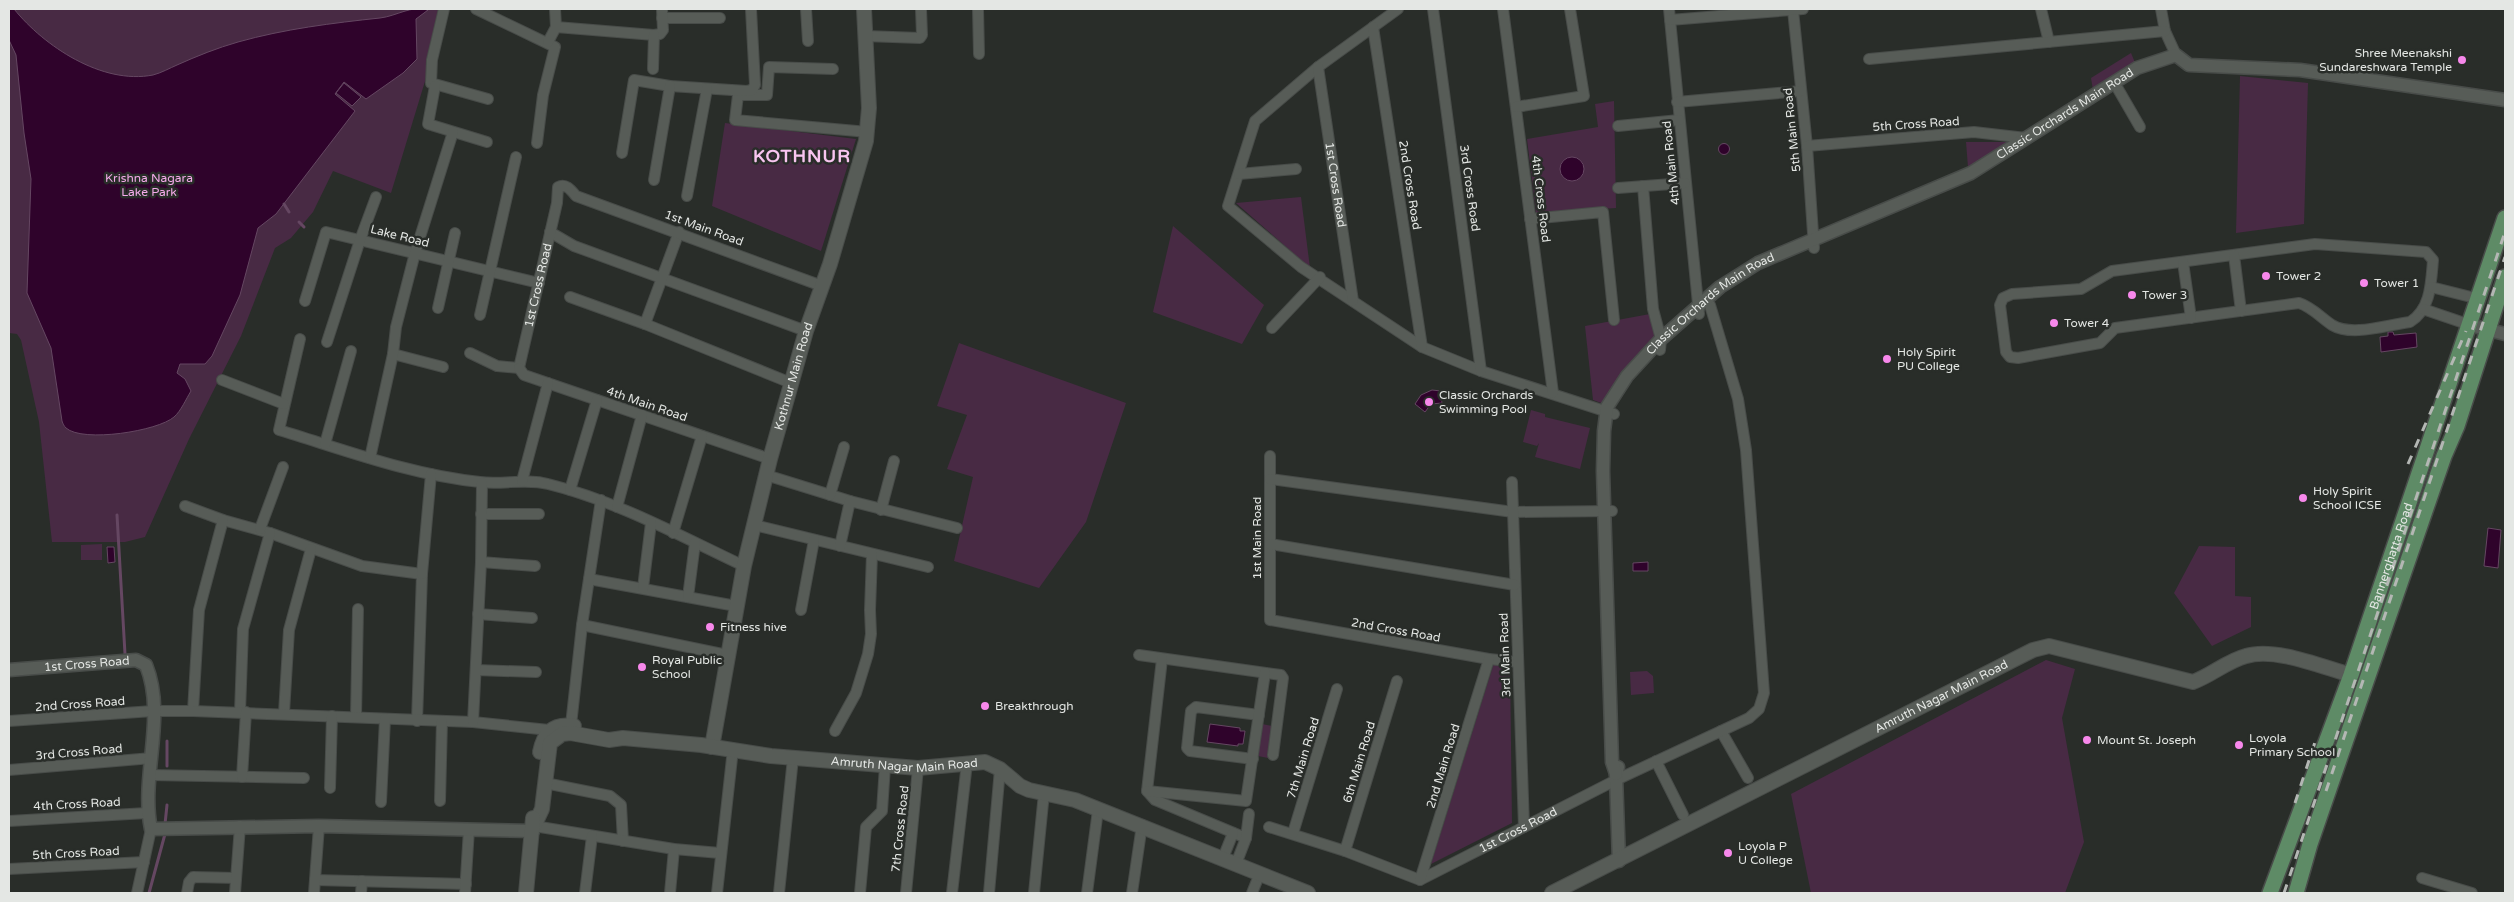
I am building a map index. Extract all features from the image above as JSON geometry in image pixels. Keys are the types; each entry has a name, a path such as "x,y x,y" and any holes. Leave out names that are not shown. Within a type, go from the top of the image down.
{"main road":[{"name":"Kothnur Main Road","path":"712,747 744,566 770,459 806,331 822,286 868,132 869,108 864,9"},
{"name":"Bannerghatta Road","path":"2270,893 2351,675 2505,218"},
{"name":"Bannerghatta Road","path":"2296,893 2310,844 2441,465 2457,426 2505,277"},
{"name":"Amruth Nagar Main Road","path":"1552,893 1619,861 2033,650 2049,646 2194,682 2210,676 2245,656 2267,653 2351,675"},
{"name":"Amruth Nagar Main Road","path":"526,893 534,828 532,808 542,741 549,730 561,725 610,732 624,738"},
{"name":"Amruth Nagar Main Road","path":"534,828 542,809 550,743 562,734 570,733 609,740 624,738 733,749 793,758 886,766 918,768 985,762 1000,769 1020,786 1076,800 1308,893"},
{"path":"2291,837 2310,844"}],"street":[{"path":"444,9 432,60 430,82 435,86 488,99"},
{"path":"476,9 555,47 543,95 537,144"},
{"path":"548,42 556,27 555,9"},
{"path":"622,153 634,80 670,86 752,90 755,85 751,9"},
{"path":"806,9 808,41"},
{"path":"865,36 920,38 922,35 921,9"},
{"path":"978,9 980,54"},
{"path":"1398,9 1318,67 1255,121 1228,206 1301,267 1422,346 1481,371 1610,413"},
{"name":"3rd Cross Road","path":"1434,9 1481,371"},
{"name":"4th Cross Road","path":"1503,9 1553,393"},
{"path":"1516,107 1584,96 1570,9"},
{"name":"4th Main Road","path":"1669,9 1685,183 1703,308 1738,399 1746,450 1764,693 1759,709"},
{"path":"1670,20 1798,9"},
{"name":"5th Main Road","path":"1798,9 1801,91 1814,244"},
{"path":"2041,9 2049,42"},
{"path":"2161,9 2165,31 2176,55 2190,66 2300,70 2505,100"},
{"path":"556,27 654,35 660,34 663,30 662,13 720,18"},
{"name":"2nd Cross Road","path":"1373,27 1422,346"},
{"path":"1869,59 2165,31"},
{"path":"654,35 654,69"},
{"name":"Classic Orchards Main Road","path":"1814,244 1971,173 2137,68 2176,55"},
{"name":"Classic Orchards Main Road","path":"1619,861 1616,777 1612,762 1608,511 1604,431 1627,376 1703,308 1720,287 1744,270 1814,244 1974,179 2161,61"},
{"path":"833,68 769,67 767,95 738,95 735,120 868,132"},
{"name":"1st Cross Road","path":"1318,67 1353,301"},
{"path":"435,86 428,124 487,142"},
{"path":"654,180 670,86"},
{"path":"687,196 706,89"},
{"path":"2118,89 2140,127"},
{"path":"1677,102 1801,91"},
{"path":"1618,126 1679,120"},
{"path":"370,458 393,354 393,337 415,253 453,132"},
{"name":"5th Cross Road","path":"1807,146 1974,132 2026,138"},
{"path":"480,315 516,157"},
{"path":"1239,174 1296,169"},
{"path":"1618,188 1685,183"},
{"name":"1st Main Road","path":"557,202 558,188 567,186 576,196 679,232 822,286"},
{"path":"1643,186 1653,309 1661,344"},
{"path":"327,342 376,197"},
{"name":"1st Cross Road","path":"519,368 557,202"},
{"path":"1530,219 1603,212 1614,320"},
{"name":"Lake Road","path":"305,301 326,232 539,283"},
{"path":"550,232 574,246 806,331"},
{"path":"645,324 679,232"},
{"path":"438,308 456,233"},
{"path":"2315,244 2418,250 2426,252 2433,260 2431,287 2423,309 2417,318 2410,322 2346,331 2332,325 2308,305 2299,303 2116,328 2100,343 2018,358 2010,357 2006,352 2000,305 2003,298 2012,294 2080,289 2112,271 2234,255 2315,244"},
{"path":"2234,255 2241,311"},
{"path":"2183,262 2191,318"},
{"path":"1272,328 1320,278"},
{"path":"2431,287 2479,299"},
{"path":"570,297 645,324 791,383"},
{"path":"2423,309 2470,324 2505,332"},
{"path":"300,339 279,430 405,469 482,483 539,482 570,490 601,500 744,566"},
{"path":"325,444 351,351"},
{"path":"470,353 497,366 519,368"},
{"path":"393,354 443,367"},
{"name":"4th Main Road","path":"519,368 524,375 770,459"},
{"path":"222,380 284,404"},
{"path":"522,481 548,383"},
{"path":"570,490 597,400"},
{"path":"617,507 642,415"},
{"path":"674,533 702,436"},
{"path":"830,495 844,446"},
{"name":"1st Main Road","path":"1270,456 1270,620"},
{"path":"881,510 894,461"},
{"path":"242,777 244,624 265,531 283,467"},
{"path":"417,721 422,574 430,474"},
{"path":"766,475 881,510 957,528"},
{"path":"1270,479 1513,512 1608,511"},
{"name":"3rd Main Road","path":"1512,482 1524,827"},
{"path":"473,722 481,562 482,483"},
{"path":"571,725 582,625 601,500"},
{"path":"840,546 850,501"},
{"path":"185,506 223,520 265,531 362,566 422,574"},
{"path":"481,514 539,514"},
{"path":"193,710 199,610 223,520"},
{"path":"643,588 651,523"},
{"path":"754,525 928,567"},
{"path":"801,610 814,540"},
{"path":"688,597 695,543"},
{"path":"1270,544 1516,585"},
{"path":"284,713 289,630 311,549"},
{"path":"835,731 856,693 868,654 872,634 870,610 872,554"},
{"path":"481,562 534,566"},
{"path":"589,579 736,606"},
{"path":"356,717 358,609"},
{"path":"478,614 532,618"},
{"name":"2nd Cross Road","path":"1270,620 1489,659 1518,662"},
{"path":"582,625 728,655"},
{"path":"1139,656 1281,675 1283,678 1273,755"},
{"path":"1162,658 1147,791 1155,800 1246,838"},
{"name":"2nd Main Road","path":"1420,880 1489,659"},
{"name":"1st Cross Road","path":"9,670 140,661 146,665 153,679 153,711"},
{"path":"476,670 536,672"},
{"path":"1147,791 1246,801 1265,673"},
{"name":"6th Main Road","path":"1345,851 1397,681"},
{"name":"7th Main Road","path":"1293,833 1336,690"},
{"path":"1253,759 1187,748 1191,711 1196,707 1259,715"},
{"name":"1st Cross Road","path":"1420,880 1616,777 1656,761 1749,718 1759,709"},
{"name":"2nd Cross Road","path":"9,721 193,710 473,722 549,730"},
{"path":"137,893 151,830 148,813 153,711"},
{"path":"330,788 332,716"},
{"path":"381,802 385,719"},
{"path":"440,801 442,721"},
{"path":"1721,731 1748,778"},
{"path":"717,893 733,749"},
{"name":"3rd Cross Road","path":"9,770 152,758"},
{"path":"779,893 793,758"},
{"path":"1656,761 1683,815"},
{"path":"952,893 967,763"},
{"path":"860,893 866,827 882,811 886,766"},
{"name":"7th Cross Road","path":"906,893 918,768"},
{"path":"989,893 1000,769"},
{"path":"150,775 304,778"},
{"path":"545,782 610,796 621,805 623,841"},
{"path":"1034,893 1044,793"},
{"path":"1087,893 1098,810"},
{"name":"4th Cross Road","path":"9,821 148,813"},
{"path":"1236,864 1246,838 1249,814"},
{"path":"1132,893 1142,825"},
{"path":"151,830 240,826 534,828 674,849 720,853"},
{"path":"234,893 240,826"},
{"path":"314,893 319,826"},
{"path":"1269,827 1293,833 1345,851 1420,880"},
{"path":"315,880 362,881 466,889 469,829"},
{"path":"1222,858 1232,832"},
{"path":"585,893 592,836"},
{"path":"670,893 674,849"},
{"name":"5th Cross Road","path":"9,869 144,862"},
{"path":"1252,893 1260,873"},
{"path":"187,893 189,882 193,877 236,878"},
{"path":"2422,878 2472,893"},
{"path":"361,893 362,881"}],"green space":[{"name":"Krishna Nagara Lake Park","path":"9,9 438,9 439,16 426,78 391,193 333,171 313,212 291,238 275,248 241,336 189,439 145,537 125,542 52,542 39,422 21,340 17,334 9,333"},
{"path":"2131,53 2136,65 2093,90 2091,78"},
{"path":"2240,76 2308,83 2304,224 2236,233"},
{"path":"1614,101 1616,208 1536,213 1527,139 1598,127 1595,104"},
{"path":"725,123 856,139 821,251 712,206"},
{"path":"1966,142 2011,142 1968,167"},
{"path":"1301,197 1310,268 1236,203"},
{"path":"1173,226 1264,305 1242,344 1153,312"},
{"path":"1650,314 1658,337 1604,404 1593,400 1585,326"},
{"path":"959,343 1126,403 1086,522 1039,588 954,561 973,477 947,469 967,415 937,406"},
{"path":"1531,410 1545,414 1545,417 1590,428 1580,469 1535,457 1539,443 1537,446 1523,442"},
{"path":"102,544 102,560 81,560 81,545"},
{"path":"2199,546 2235,547 2235,596 2251,597 2251,627 2212,646 2174,593"},
{"path":"2046,660 2075,669 2062,718 2084,842 2065,893 1811,893 1791,794"},
{"path":"1494,663 1510,665 1512,823 1431,864"},
{"path":"1647,671 1653,676 1654,693 1631,695 1630,672"},
{"path":"1262,724 1272,726 1268,758 1258,756"}],"shaded area":[{"name":"Krishna Nagara Lake Park","path":"9,9 14,9 41,36 76,60 114,74 134,77 153,75 192,58 255,37 309,27 386,17 416,9 428,10 416,19 417,59 403,73 366,99 344,82 335,94 355,111 276,214 258,228 240,295 212,356 205,364 180,364 177,373 185,379 191,391 174,417 153,427 137,431 88,435 66,428 62,421 51,348 27,293 31,179 16,55 9,40"},
{"path":"344,83 361,97 352,106 336,93"},
{"path":"1724,143 1730,149 1724,155 1718,149"},
{"path":"1572,157 1577,158 1583,164 1583,174 1577,180 1572,181 1567,180 1561,174 1560,169 1561,164 1567,158"},
{"path":"2388,332 2393,332 2394,335 2416,333 2417,347 2381,352 2380,337 2388,336"},
{"name":"Classic Orchards Swimming Pool","path":"1432,390 1441,391 1442,403 1431,404 1425,412 1415,404 1421,395"},
{"path":"2488,528 2501,530 2498,568 2484,566"},
{"path":"107,547 114,547 115,562 108,563"},
{"path":"1648,562 1648,571 1633,571 1633,563"},
{"path":"1210,724 1240,728 1240,731 1245,731 1243,744 1238,744 1238,746 1207,742"}],"waterway":[{"path":"284,204 289,212"},
{"path":"299,222 304,227"},
{"path":"117,515 125,654"},
{"path":"167,741 167,766"},
{"path":"165,824 167,805"},
{"path":"149,893 165,834"}],"railway":[{"path":"2284,893 2505,232"},
{"path":"2326,791 2505,257"},
{"path":"2408,464 2466,331"},
{"path":"2295,803 2317,736"}],"place":[{"name":"Shree Meenakshi Sundareshwara Temple","path":"2462,60"},
{"name":"Tower 2","path":"2266,276"},
{"name":"Tower 1","path":"2364,283"},
{"name":"Tower 3","path":"2132,295"},
{"name":"Tower 4","path":"2054,323"},
{"name":"Holy Spirit PU College","path":"1887,359"},
{"name":"Classic Orchards Swimming Pool","path":"1429,402"},
{"name":"Holy Spirit School ICSE","path":"2303,498"},
{"name":"Fitness hive","path":"710,627"},
{"name":"Royal Public School","path":"642,667"},
{"name":"Breakthrough","path":"985,706"},
{"name":"Mount St. Joseph","path":"2087,740"},
{"name":"Loyola Primary School","path":"2239,745"},
{"name":"Loyola P U College","path":"1728,853"}],"district":[{"name":"KOTHNUR","path":"802,156"}]}
